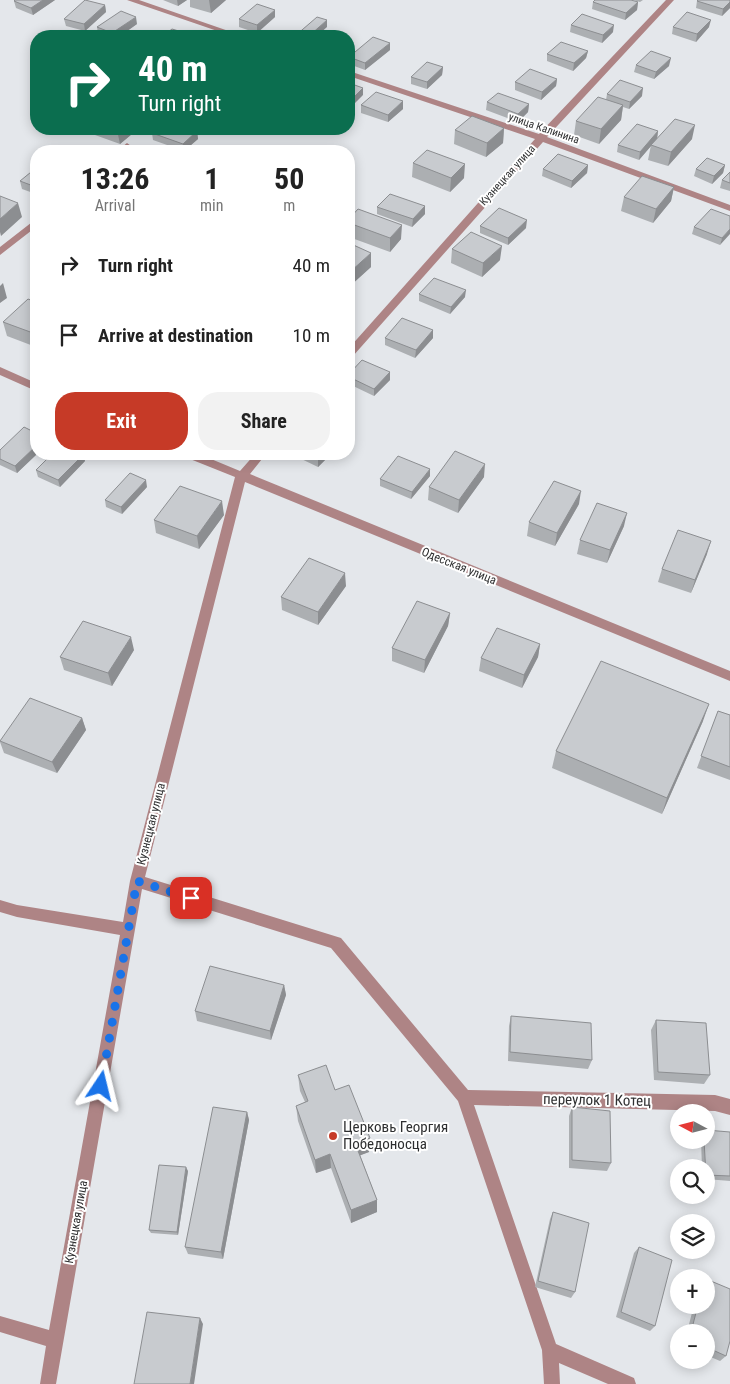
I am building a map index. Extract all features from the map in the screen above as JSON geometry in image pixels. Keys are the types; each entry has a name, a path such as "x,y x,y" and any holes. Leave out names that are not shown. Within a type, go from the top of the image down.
{"street":[{"path":"131,0 221,30"},
{"name":"Кузнецкая улица","path":"355,347 541,138 670,0"},
{"name":"улица Калинина","path":"355,75 541,138 730,208"},
{"path":"0,252 30,227"},
{"path":"0,371 30,384"},
{"name":"Одесская улица","path":"203,460 730,676"},
{"name":"Кузнецкая улица","path":"48,1384 137,881 241,476 256,460"},
{"path":"137,881 336,944 464,1097 550,1350 552,1384"},
{"path":"0,906 17,911 129,930"},
{"name":"переулок 1 Котец","path":"464,1097 715,1103 730,1107"},
{"path":"0,1324 56,1340"},
{"path":"550,1350 628,1384"}],"building":[{"path":"15,0 43,0 31,8"},
{"path":"85,0 105,5 84,24 64,19"},
{"path":"595,0 631,0 638,2 626,13 593,2"},
{"path":"698,0 730,0 730,2 723,9"},
{"path":"257,4 275,10 257,25 239,19"},
{"path":"121,11 136,17 116,30 104,30 97,27"},
{"path":"687,12 711,20 697,34 673,27"},
{"path":"582,14 614,25 603,35 571,25"},
{"path":"317,17 327,20 316,30 302,30"},
{"path":"373,37 390,43 365,63 355,59 355,52"},
{"path":"561,42 588,51 574,63 547,54"},
{"path":"651,51 671,58 656,72 636,65"},
{"path":"427,62 443,67 427,82 411,77"},
{"path":"530,69 557,79 542,92 515,82"},
{"path":"620,80 643,88 630,102 607,94"},
{"path":"355,85 363,88 355,96"},
{"path":"376,92 403,101 388,115 361,105"},
{"path":"498,93 529,104 518,114 487,102"},
{"path":"598,97 623,105 601,129 576,121"},
{"path":"472,116 504,128 487,143 455,130"},
{"path":"675,119 695,125 671,152 651,145"},
{"path":"637,124 658,131 640,152 618,145"},
{"path":"158,135 193,135 183,144"},
{"path":"427,150 465,164 451,178 413,163"},
{"path":"558,154 588,165 572,181 543,169"},
{"path":"707,158 725,165 714,176 696,169"},
{"path":"730,172 730,183 722,180"},
{"path":"30,173 30,185 20,181"},
{"path":"642,176 674,187 656,209 624,197"},
{"path":"390,194 425,206 413,219 377,207"},
{"path":"0,196 18,203 0,219"},
{"path":"499,208 527,220 508,238 480,226"},
{"path":"358,209 402,225 390,238 355,225 355,212"},
{"path":"711,209 730,216 730,229 722,238 694,227"},
{"path":"471,232 502,246 483,263 452,249"},
{"path":"355,246 371,253 355,267"},
{"path":"434,278 466,290 451,307 419,294"},
{"path":"28,299 30,300 30,332 3,322"},
{"path":"402,318 433,330 416,350 385,338"},
{"path":"362,360 390,372 374,389 355,380 355,368"},
{"path":"24,427 30,430 30,452 15,466 0,459 0,450"},
{"path":"455,451 485,464 459,500 429,487"},
{"path":"398,456 430,469 412,492 380,479"},
{"path":"46,460 78,460 58,480 36,470"},
{"path":"130,473 146,480 121,507 105,500"},
{"path":"554,481 581,491 557,533 529,522"},
{"path":"180,486 222,501 197,536 154,520"},
{"path":"597,503 627,513 610,550 580,540"},
{"path":"678,530 711,541 695,580 662,569"},
{"path":"309,558 345,573 318,612 281,597"},
{"path":"417,601 450,613 425,660 392,648"},
{"path":"83,621 131,637 108,673 60,657"},
{"path":"497,628 540,644 524,675 481,658"},
{"path":"601,661 709,704 667,798 556,751"},
{"path":"30,698 82,718 52,762 0,741"},
{"path":"718,711 730,715 730,767 701,756"},
{"path":"210,966 284,985 270,1031 195,1011"},
{"path":"511,1016 591,1023 592,1060 510,1052"},
{"path":"656,1020 706,1023 710,1075 658,1072"},
{"name":"Церковь Георгия Победоносца","path":"326,1065 335,1090 349,1085 370,1138 355,1143 377,1200 351,1210 330,1154 315,1160 296,1106 308,1101 298,1075"},
{"path":"213,1107 247,1112 221,1252 185,1247"},
{"path":"572,1107 610,1111 611,1163 572,1160"},
{"path":"715,1131 730,1132 730,1176 715,1175 715,1159 705,1159 705,1149 715,1149"},
{"path":"159,1165 186,1167 177,1232 149,1230"},
{"path":"553,1212 589,1223 575,1292 538,1281"},
{"path":"639,1247 672,1260 655,1326 621,1312"},
{"path":"715,1283 730,1289 730,1341 726,1356 715,1351 715,1324 693,1324 696,1314 715,1314"},
{"path":"147,1312 200,1318 190,1384 134,1384"}],"place":[{"name":"Церковь Георгия Победоносца","path":"333,1136"}],"route":[{"path":"101,1086 137,881 191,898"}]}
